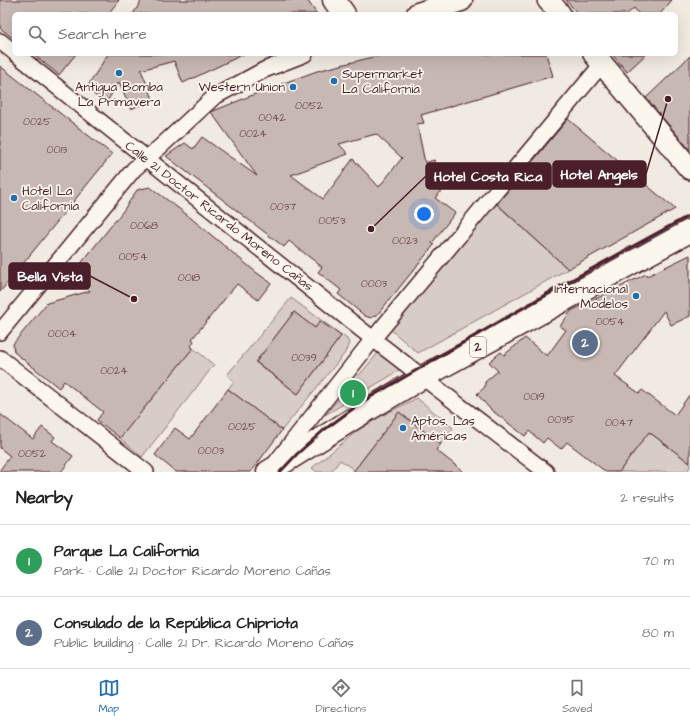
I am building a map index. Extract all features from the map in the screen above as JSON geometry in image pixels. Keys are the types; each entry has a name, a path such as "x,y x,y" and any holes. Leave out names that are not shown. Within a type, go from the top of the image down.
{"highway":[{"path":"334,0 343,12"},
{"path":"424,12 462,0"},
{"name":"2","path":"269,471 424,377 690,231"}],"main road":[{"path":"548,0 558,12"},
{"path":"598,59 690,170"}],"street":[{"name":"Calle 21 Doctor Ricardo Moreno Cañas","path":"0,41 12,51"},
{"name":"Calle 21 Doctor Ricardo Moreno Cañas","path":"19,56 145,158 265,251 373,339 546,472"},
{"path":"0,332 134,169 145,158 160,147 214,96 264,70 300,56"},
{"path":"269,471 598,59"},
{"path":"0,358 146,472"}],"shaded area":[{"path":"610,56 646,56 626,74"},
{"path":"494,202 568,269 418,353 391,330"},
{"path":"291,298 347,339 349,343 345,353 282,430 228,389 234,381 227,375","holes":["294,312 315,328 320,321 341,336 298,394 255,362 263,352 278,364 289,349 275,337"]},
{"path":"193,348 214,365 142,457 120,438"},
{"path":"378,353 400,370 325,415"},
{"path":"417,398 453,428 441,444 399,412 360,463 357,472 340,460 331,472 317,472 312,468 357,431 381,416"},
{"path":"649,432 690,463 690,467 686,472 619,472"}],"building":[{"path":"0,0 119,0 110,12 12,12 12,37 0,28"},
{"path":"142,0 307,0 316,12 134,12"},
{"path":"566,0 672,0 662,12 637,12 634,8 629,12 576,12"},
{"path":"35,56 74,56 59,75"},
{"name":"Antigua Bomba La Primavera","path":"107,56 240,56 183,83 174,61 141,70 153,99 131,109 119,82 106,103 86,89"},
{"path":"377,56 547,56 553,76 421,115 424,123 417,124 425,163 434,160 439,177 446,186 435,198 455,213 432,243 434,245 377,315 371,318 365,316 338,294 341,290 318,272 322,267 289,241 284,247 166,156 185,143 193,149 202,137 257,176 211,112 317,71","holes":["376,134 402,158 379,187 353,159 323,199 291,175 348,154 339,144"]},
{"path":"614,56 644,56 627,72"},
{"path":"690,56 690,150 646,98"},
{"path":"0,66 112,154 0,292"},
{"path":"568,119 675,209 568,269 497,204"},
{"path":"150,187 186,214 271,283 258,300 237,284 192,339 194,341 191,346 193,348 120,438 97,420 103,412 64,381 59,388 14,352 13,344 47,303 90,291 71,276 123,211 137,190"},
{"path":"690,255 690,316 671,325 664,311 615,376 639,393 642,390 675,415 690,394 690,463 649,432 619,472 606,472 567,442 561,449 547,438 543,443 529,431 525,436 490,409 477,394 485,387 485,382 498,371 489,362 501,352 504,355 525,338 547,356 566,330 560,326 571,311 646,274 647,276"},
{"path":"294,312 315,328 320,321 341,336 298,394 256,362"},
{"path":"228,389 282,430 251,472 176,472 155,455 175,428 190,439"},
{"name":"Aptos. Las Américas","path":"399,412 441,444 436,450 464,472 353,472"},
{"path":"0,414 33,439 42,427 55,437 52,441 73,456 61,472 0,472 10,456 0,448"}],"railway":[{"path":"280,472 297,454 324,430 362,402 555,289 690,215"}],"place":[{"name":"Antigua Bomba La Primavera","path":"119,73"},
{"name":"Supermarket La California","path":"334,81"},
{"name":"Western Union","path":"293,87"},
{"name":"Hotel Angels","path":"668,99"},
{"name":"Hotel La California","path":"14,198"},
{"name":"Hotel Costa Rica","path":"371,229"},
{"name":"Internacional Modelos","path":"636,296"},
{"name":"Bella Vista","path":"134,299"},
{"name":"Consulado de la República Chipriota","path":"585,343"},
{"name":"Parque La California","path":"353,393"},
{"name":"Aptos. Las Américas","path":"403,428"}]}
